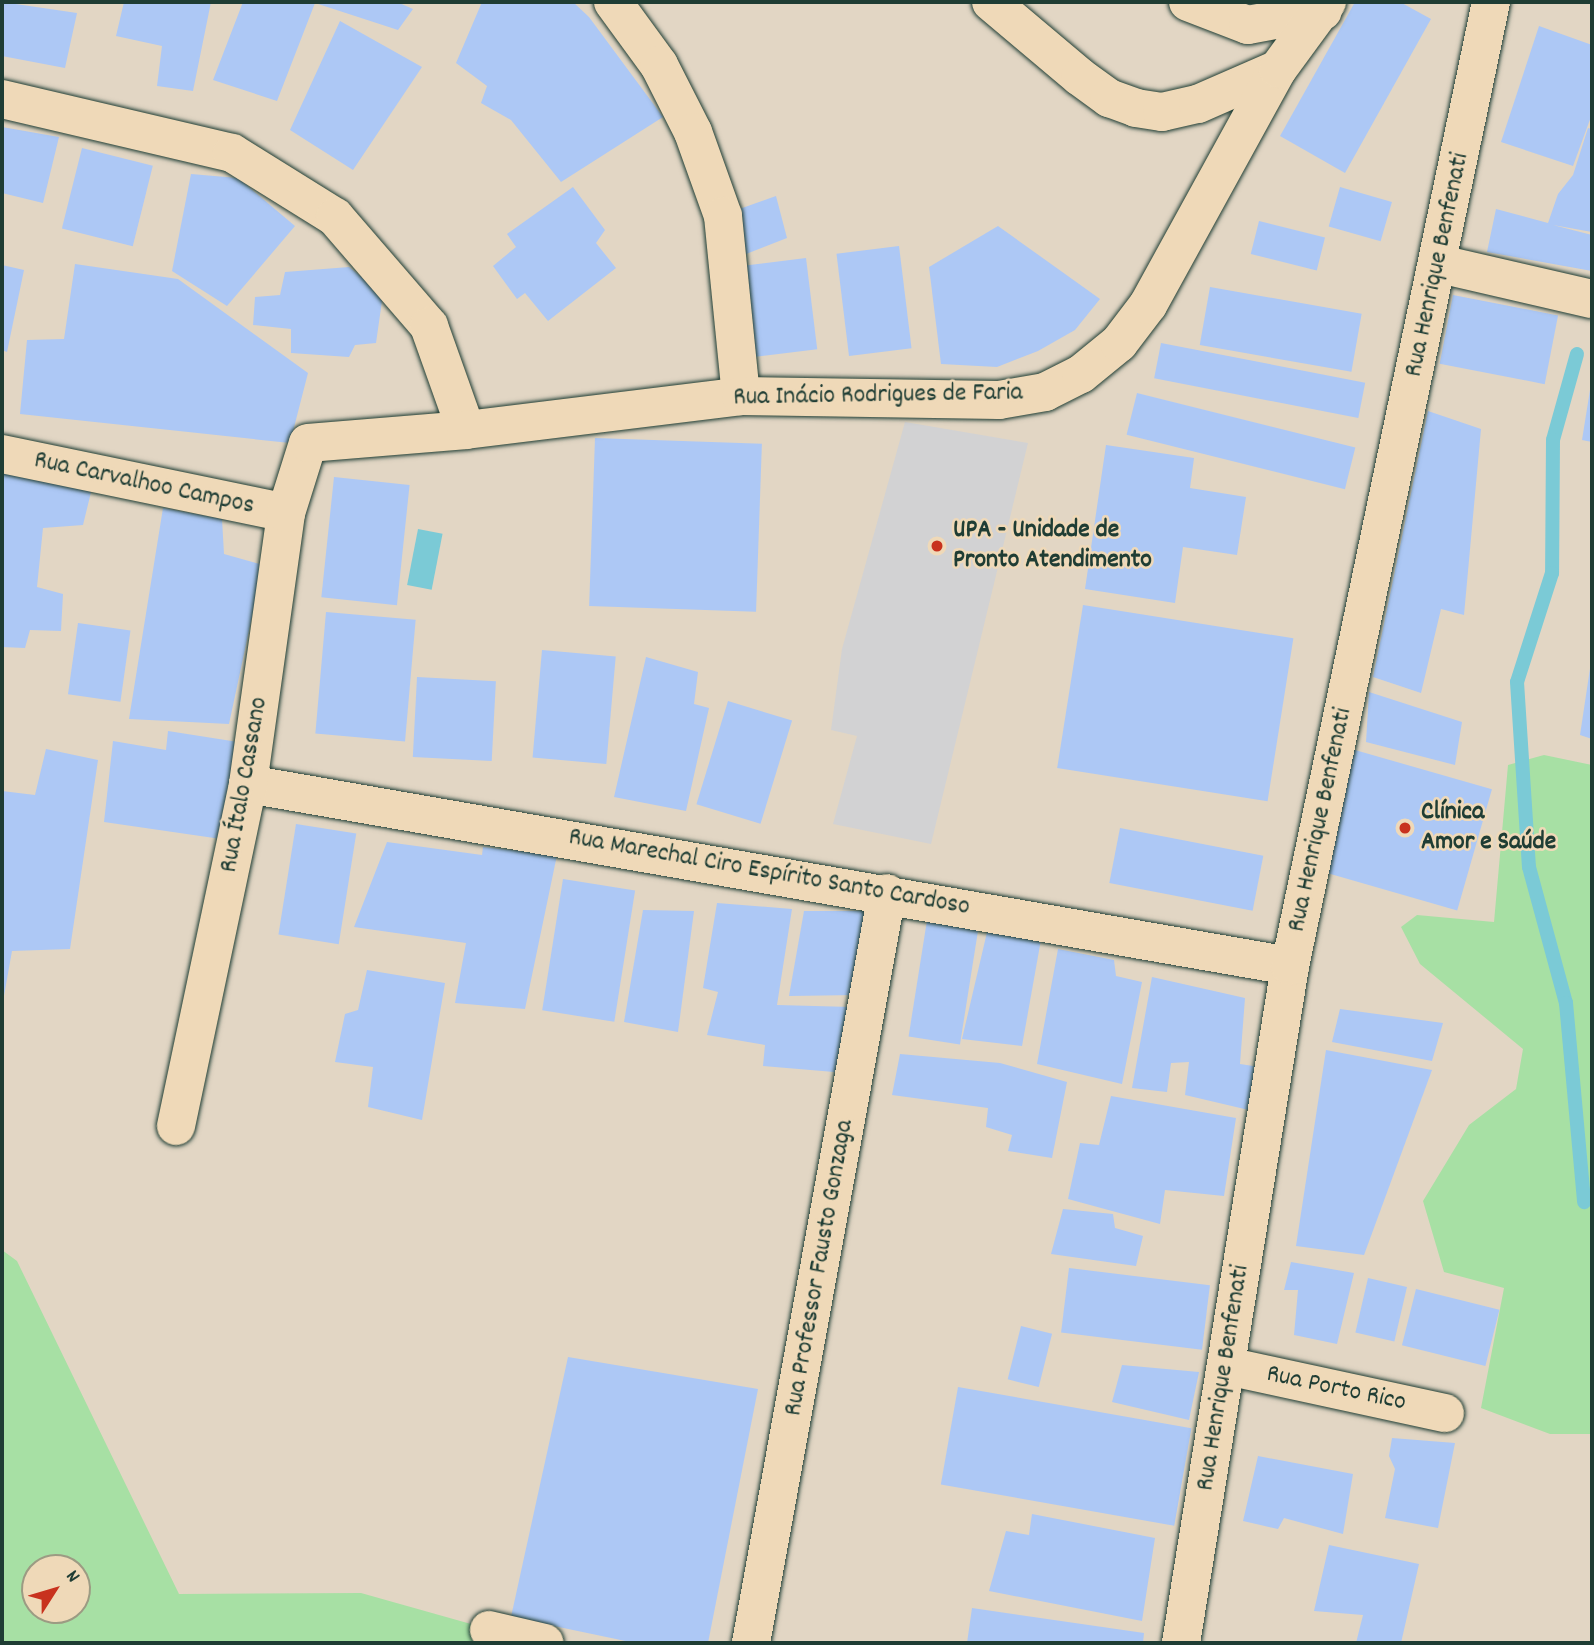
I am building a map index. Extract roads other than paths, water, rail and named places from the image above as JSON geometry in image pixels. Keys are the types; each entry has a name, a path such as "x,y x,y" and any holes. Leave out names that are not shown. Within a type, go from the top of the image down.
{"street":[{"path":"613,2 660,65 693,132 723,216 741,396"},
{"path":"991,2 1080,77 1110,98 1136,108 1162,112 1198,104 1278,69"},
{"path":"1188,2 1248,25 1325,7"},
{"name":"Rua Henrique Benfenati","path":"1181,1643 1290,966 1440,264 1491,2"},
{"name":"Rua Inácio Rodrigues de Faria","path":"308,443 466,430 741,396 999,400 1045,393 1081,374 1119,343 1148,305 1278,69 1325,7"},
{"path":"2,99 232,153 335,217 429,326 466,430"},
{"path":"1440,264 1592,299"},
{"name":"Rua Ítalo Cassano","path":"176,1126 248,784 286,513 308,443"},
{"name":"Rua Carvalhoo Campos","path":"2,454 286,513"},
{"name":"Rua Marechal Ciro Espírito Santo Cardoso","path":"248,784 887,893 1290,966"},
{"name":"Rua Professor Fausto Gonzaga","path":"751,1643 887,893"},
{"name":"Rua Porto Rico","path":"1227,1366 1445,1413"},
{"path":"489,1630 545,1643"}],"water":[{"path":"418,529 443,534 432,590 407,585"}],"waterway":[{"path":"1577,354 1553,440 1552,573 1517,682 1529,867 1566,1003 1584,1202"}],"place":[{"name":"UPA - Unidade de Pronto Atendimento","path":"937,546"},
{"name":"Clínica Amor e Saúde","path":"1405,828"}]}
